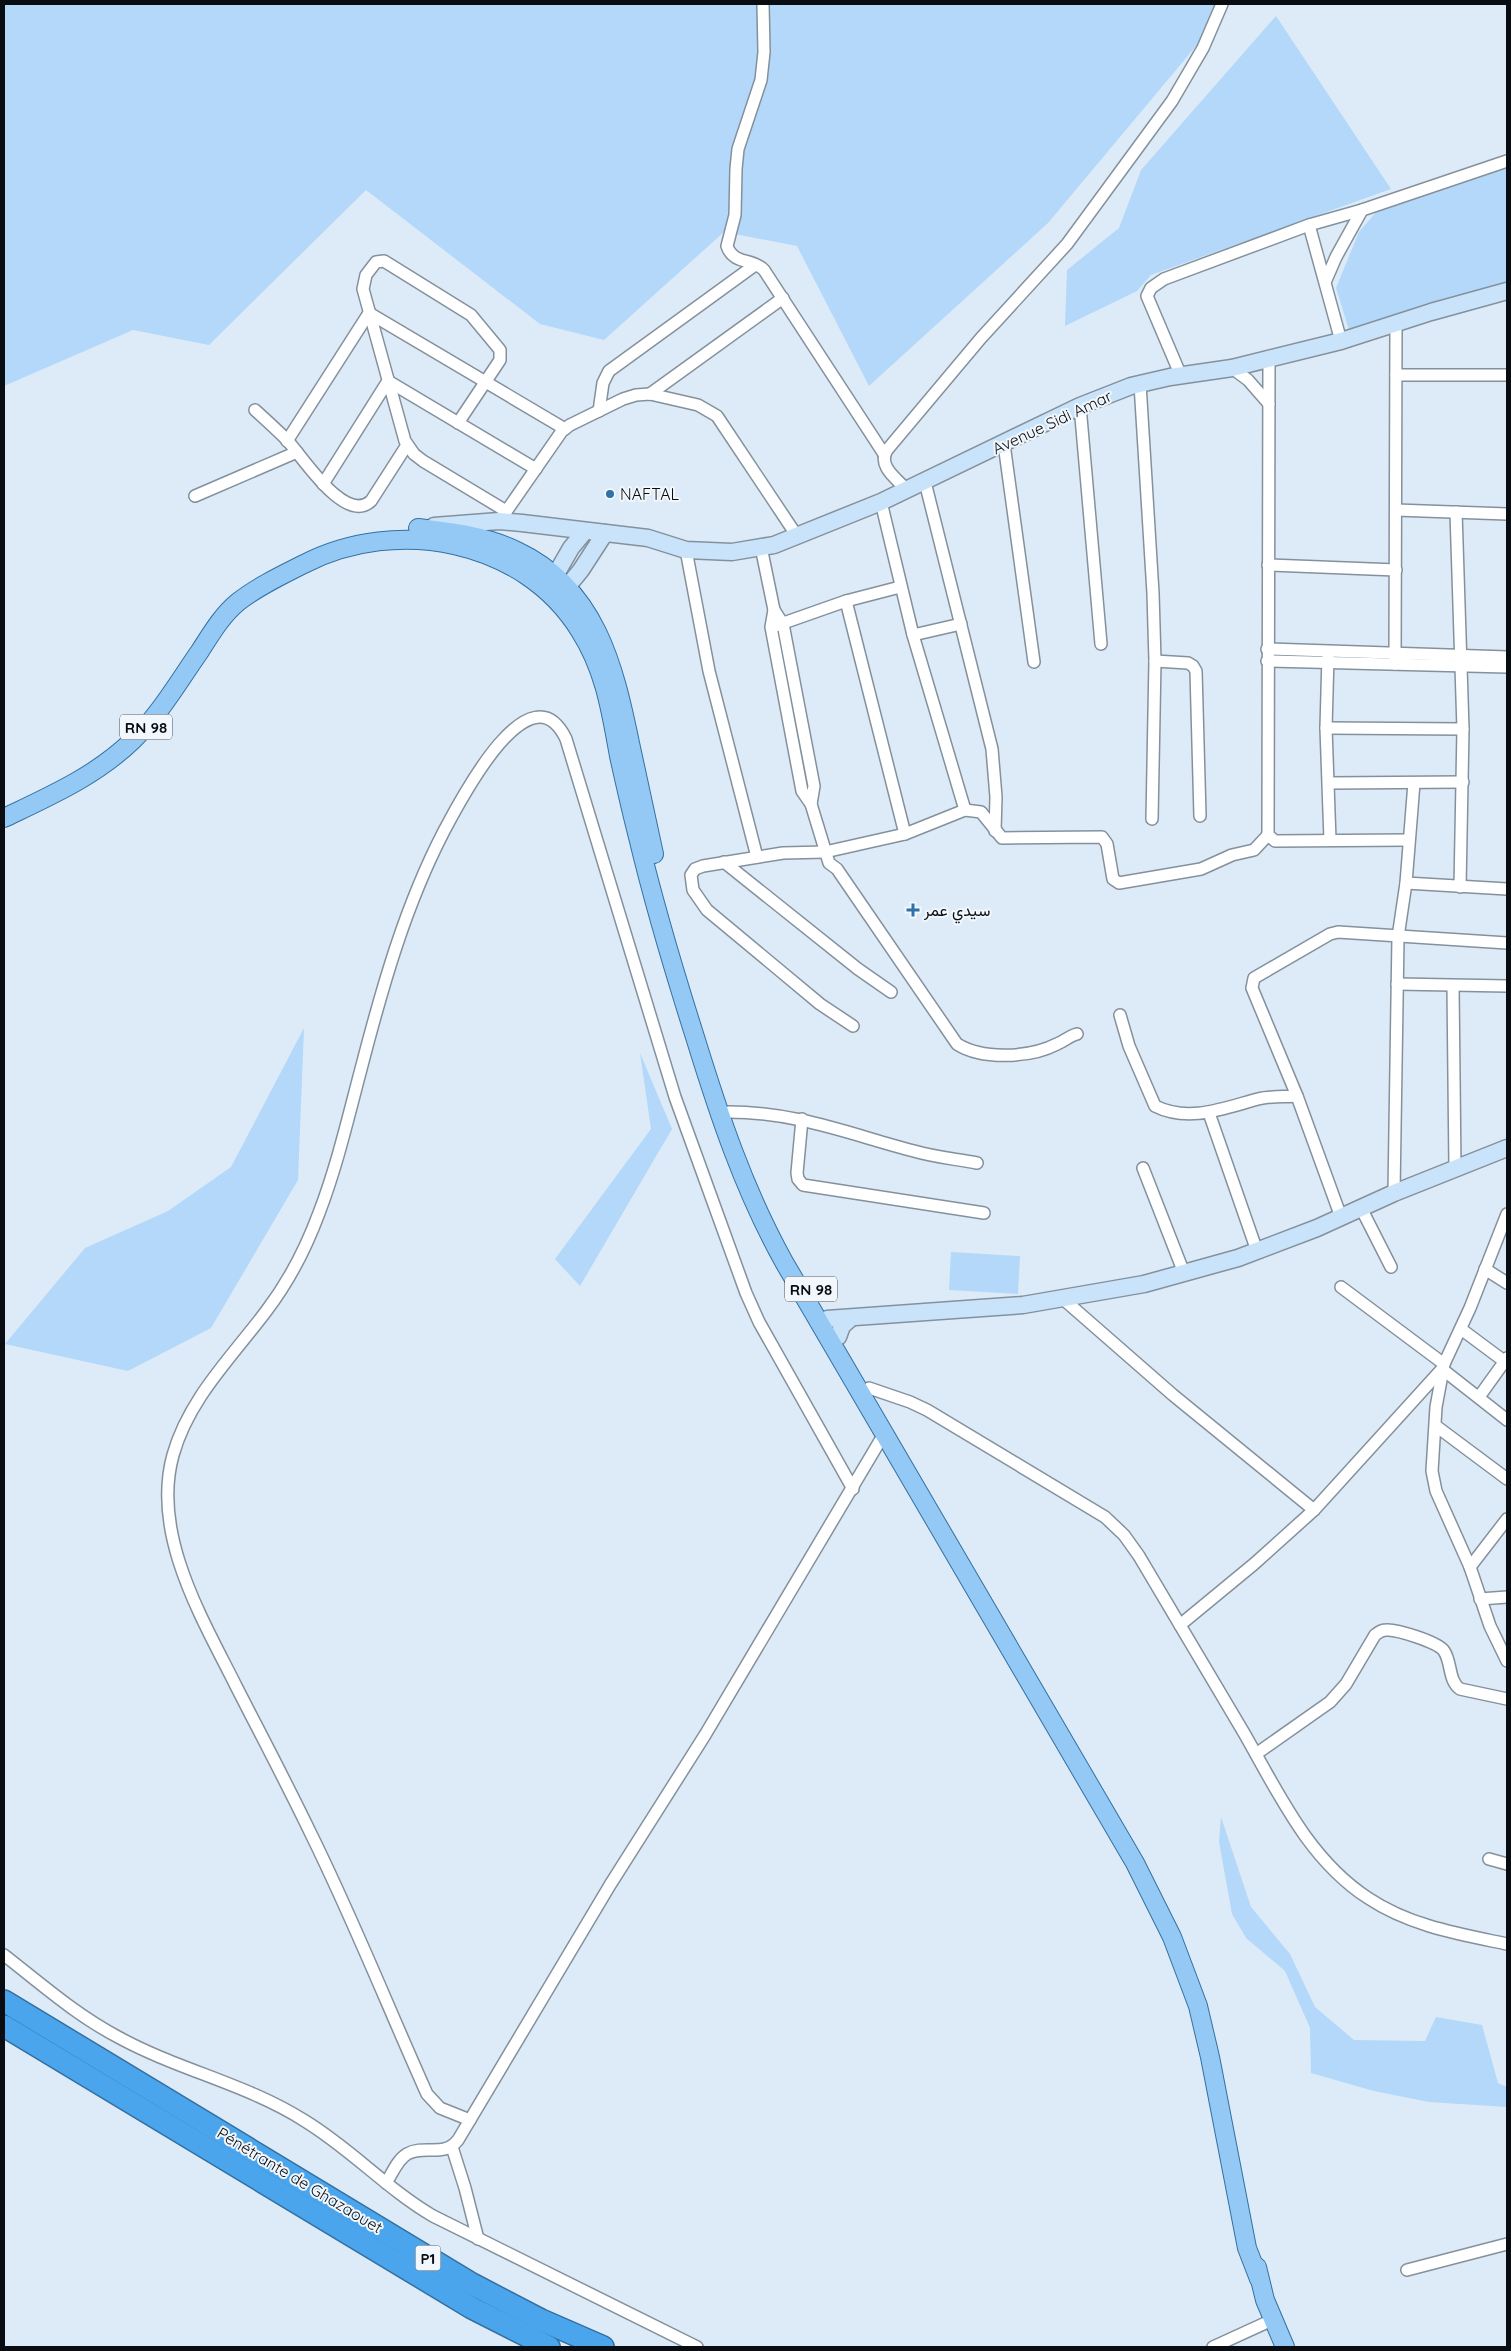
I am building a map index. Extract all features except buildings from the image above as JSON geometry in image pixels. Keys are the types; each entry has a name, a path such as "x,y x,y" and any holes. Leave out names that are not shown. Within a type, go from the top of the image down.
{"highway":[{"name":"Pénétrante de Ghazaouet","path":"4,2000 472,2308 549,2347"},
{"name":"Pénétrante de Ghazaouet","path":"4,2026 472,2284 541,2320 603,2347"}],"main road":[{"name":"RN 98","path":"4,818 74,785 121,752 158,712 216,626 239,602 272,574 325,546 369,532 416,528 462,534 492,541 531,558 556,588 597,630 615,673 668,913 728,1112 762,1198 827,1320 869,1388 1144,1859 1181,1931 1204,1994 1220,2054 1259,2279"},
{"name":"RN 98","path":"250,594 328,553 371,542 400,540 430,542 487,554 556,588 584,638 603,679 632,815 658,916 719,1115 740,1171 776,1248 1135,1863 1172,1937 1190,1983 1204,2030 1247,2248 1272,2320 1285,2347"}],"street":[{"path":"763,4 764,52 761,80 738,149 735,215 727,246 732,256 764,270 884,454"},
{"path":"907,490 886,468 883,459 884,454 981,338 1067,244 1172,101 1203,48 1222,4"},
{"path":"1181,376 1147,296 1150,288 1164,279 1309,225 1362,210 1507,161"},
{"path":"1326,280 1336,257 1362,210"},
{"path":"1309,225 1326,280 1341,341"},
{"path":"458,423 500,360 501,354 479,322 466,312 384,261 379,261 374,264 364,279 363,289 407,445 423,461 503,516 565,429 629,397 650,394 698,405 717,416 797,536"},
{"path":"599,411 603,383 609,371 756,265"},
{"name":"Avenue Sidi Amar","path":"416,528 503,516 585,531 648,538 686,550 732,552 761,547 797,536 881,502 1080,406 1140,384 1232,368 1341,341 1507,291"},
{"path":"650,394 783,298"},
{"path":"370,313 565,429"},
{"path":"287,441 370,313"},
{"path":"1394,664 1396,323"},
{"path":"853,1026 820,1004 707,910 692,890 691,875 695,869 757,857 798,852 826,852 905,834 965,810 981,812 1002,838 1102,838 1107,844 1113,879 1119,883 1201,869 1232,855 1254,850 1268,835 1269,359"},
{"path":"1232,368 1248,380 1269,404"},
{"path":"1396,376 1507,375"},
{"path":"388,382 536,470"},
{"path":"323,484 388,382"},
{"path":"1140,384 1153,593 1155,661 1152,819"},
{"path":"1080,406 1101,644"},
{"path":"255,410 287,441 331,492 345,502 357,506 371,501 407,445"},
{"path":"1004,444 1034,662"},
{"path":"196,496 296,452"},
{"path":"925,482 992,749 996,796 995,831"},
{"path":"881,502 913,635 965,810"},
{"path":"1396,510 1507,514"},
{"path":"1456,512 1463,729 1460,887"},
{"path":"556,588 571,548 585,531"},
{"path":"556,588 581,570 605,533"},
{"path":"761,547 774,610 782,624 814,786 811,804"},
{"path":"686,550 709,671 757,857"},
{"path":"1268,565 1396,570"},
{"path":"771,627 846,601 900,587"},
{"path":"846,601 905,834"},
{"path":"774,610 771,627 802,791 811,804 829,863 837,869 956,1044 976,1054 1026,1054 1057,1045 1069,1036 1077,1034"},
{"path":"913,635 961,624"},
{"path":"1267,655 1328,649 1507,656"},
{"path":"1328,649 1326,728 1330,840"},
{"path":"1267,655 1328,662 1507,667"},
{"path":"1155,661 1188,663 1196,670 1200,816"},
{"path":"470,2120 440,2108 427,2094 313,1837 191,1596 177,1552 169,1508 168,1478 174,1453 191,1411 220,1369 277,1296 297,1263 314,1228 338,1157 379,1003 401,933 430,859 454,813 480,770 514,728 524,720 537,718 549,720 560,728 566,739 675,1097 746,1293 759,1322 853,1489"},
{"path":"1326,728 1463,729"},
{"path":"1329,783 1463,782"},
{"path":"1394,1193 1398,937 1406,883 1414,783"},
{"path":"1268,835 1275,841 1408,840"},
{"path":"724,862 858,969 891,992"},
{"path":"1406,883 1507,889"},
{"path":"1342,1217 1297,1096 1252,988 1254,978 1330,934 1346,932 1507,943"},
{"path":"1397,984 1507,986"},
{"path":"1453,986 1455,1169"},
{"path":"1120,1015 1129,1046 1155,1106 1190,1114 1208,1113 1260,1098 1297,1096"},
{"path":"728,1112 766,1113 802,1119 915,1152 977,1163"},
{"path":"1208,1113 1257,1251"},
{"path":"802,1119 796,1173 798,1180 802,1184 984,1213"},
{"path":"827,1320 1023,1305 1116,1290 1184,1273 1257,1251 1507,1148"},
{"path":"1143,1168 1184,1273"},
{"path":"1361,1208 1391,1267"},
{"path":"1180,1625 1268,1552 1314,1510 1443,1366 1461,1329 1485,1269 1503,1235 1507,1214"},
{"path":"1485,1269 1507,1283"},
{"path":"1341,1287 1443,1366 1507,1420"},
{"path":"1062,1298 1173,1395 1314,1510"},
{"path":"838,1337 842,1326 851,1318"},
{"path":"1461,1329 1506,1359 1479,1397"},
{"path":"1443,1366 1436,1407 1432,1459 1433,1480 1436,1491 1470,1567 1490,1626 1507,1661"},
{"path":"869,1388 927,1410 1105,1517 1132,1545 1312,1846 1352,1886 1383,1908 1418,1923 1507,1943"},
{"path":"1436,1426 1507,1479"},
{"path":"386,2184 401,2160 408,2154 419,2151 443,2150 452,2147 470,2120 610,1885 705,1735 884,1434"},
{"path":"1470,1567 1507,1519"},
{"path":"1480,1599 1507,1597"},
{"path":"1256,1754 1330,1702 1346,1684 1375,1635 1383,1630 1392,1630 1438,1646 1445,1654 1455,1684 1460,1690 1507,1700"},
{"path":"1489,1860 1507,1864"},
{"path":"4,1955 97,2025 119,2038 252,2094 305,2120 341,2146 410,2203 478,2239 696,2347"},
{"path":"452,2147 478,2239"},
{"path":"1407,2270 1507,2244"},
{"path":"1213,2347 1272,2320"}],"shaded area":[{"path":"4,4 1222,4 1217,21 1048,223 869,386 797,246 724,232 604,340 540,324 366,190 209,345 133,330 4,386"},
{"path":"1276,16 1391,189 1151,275 1137,291 1065,326 1067,270 1119,228 1141,170"},
{"path":"1507,164 1507,286 1350,333 1336,288 1359,232 1376,212"},
{"path":"304,1028 298,1180 211,1328 128,1371 5,1344 85,1248 168,1211 231,1167"},
{"path":"640,1053 672,1129 580,1286 555,1259 651,1129"},
{"path":"951,1252 1020,1256 1018,1294 949,1290"},
{"path":"1221,1817 1251,1907 1290,1954 1315,2007 1354,2040 1425,2041 1436,2017 1482,2025 1498,2083 1507,2087 1507,2107 1429,2102 1374,2091 1311,2073 1310,2028 1285,1971 1246,1938 1232,1914 1219,1842"}],"place":[{"name":"NAFTAL","path":"610,494"},
{"name":"سيدي عمر","path":"913,910"}]}
